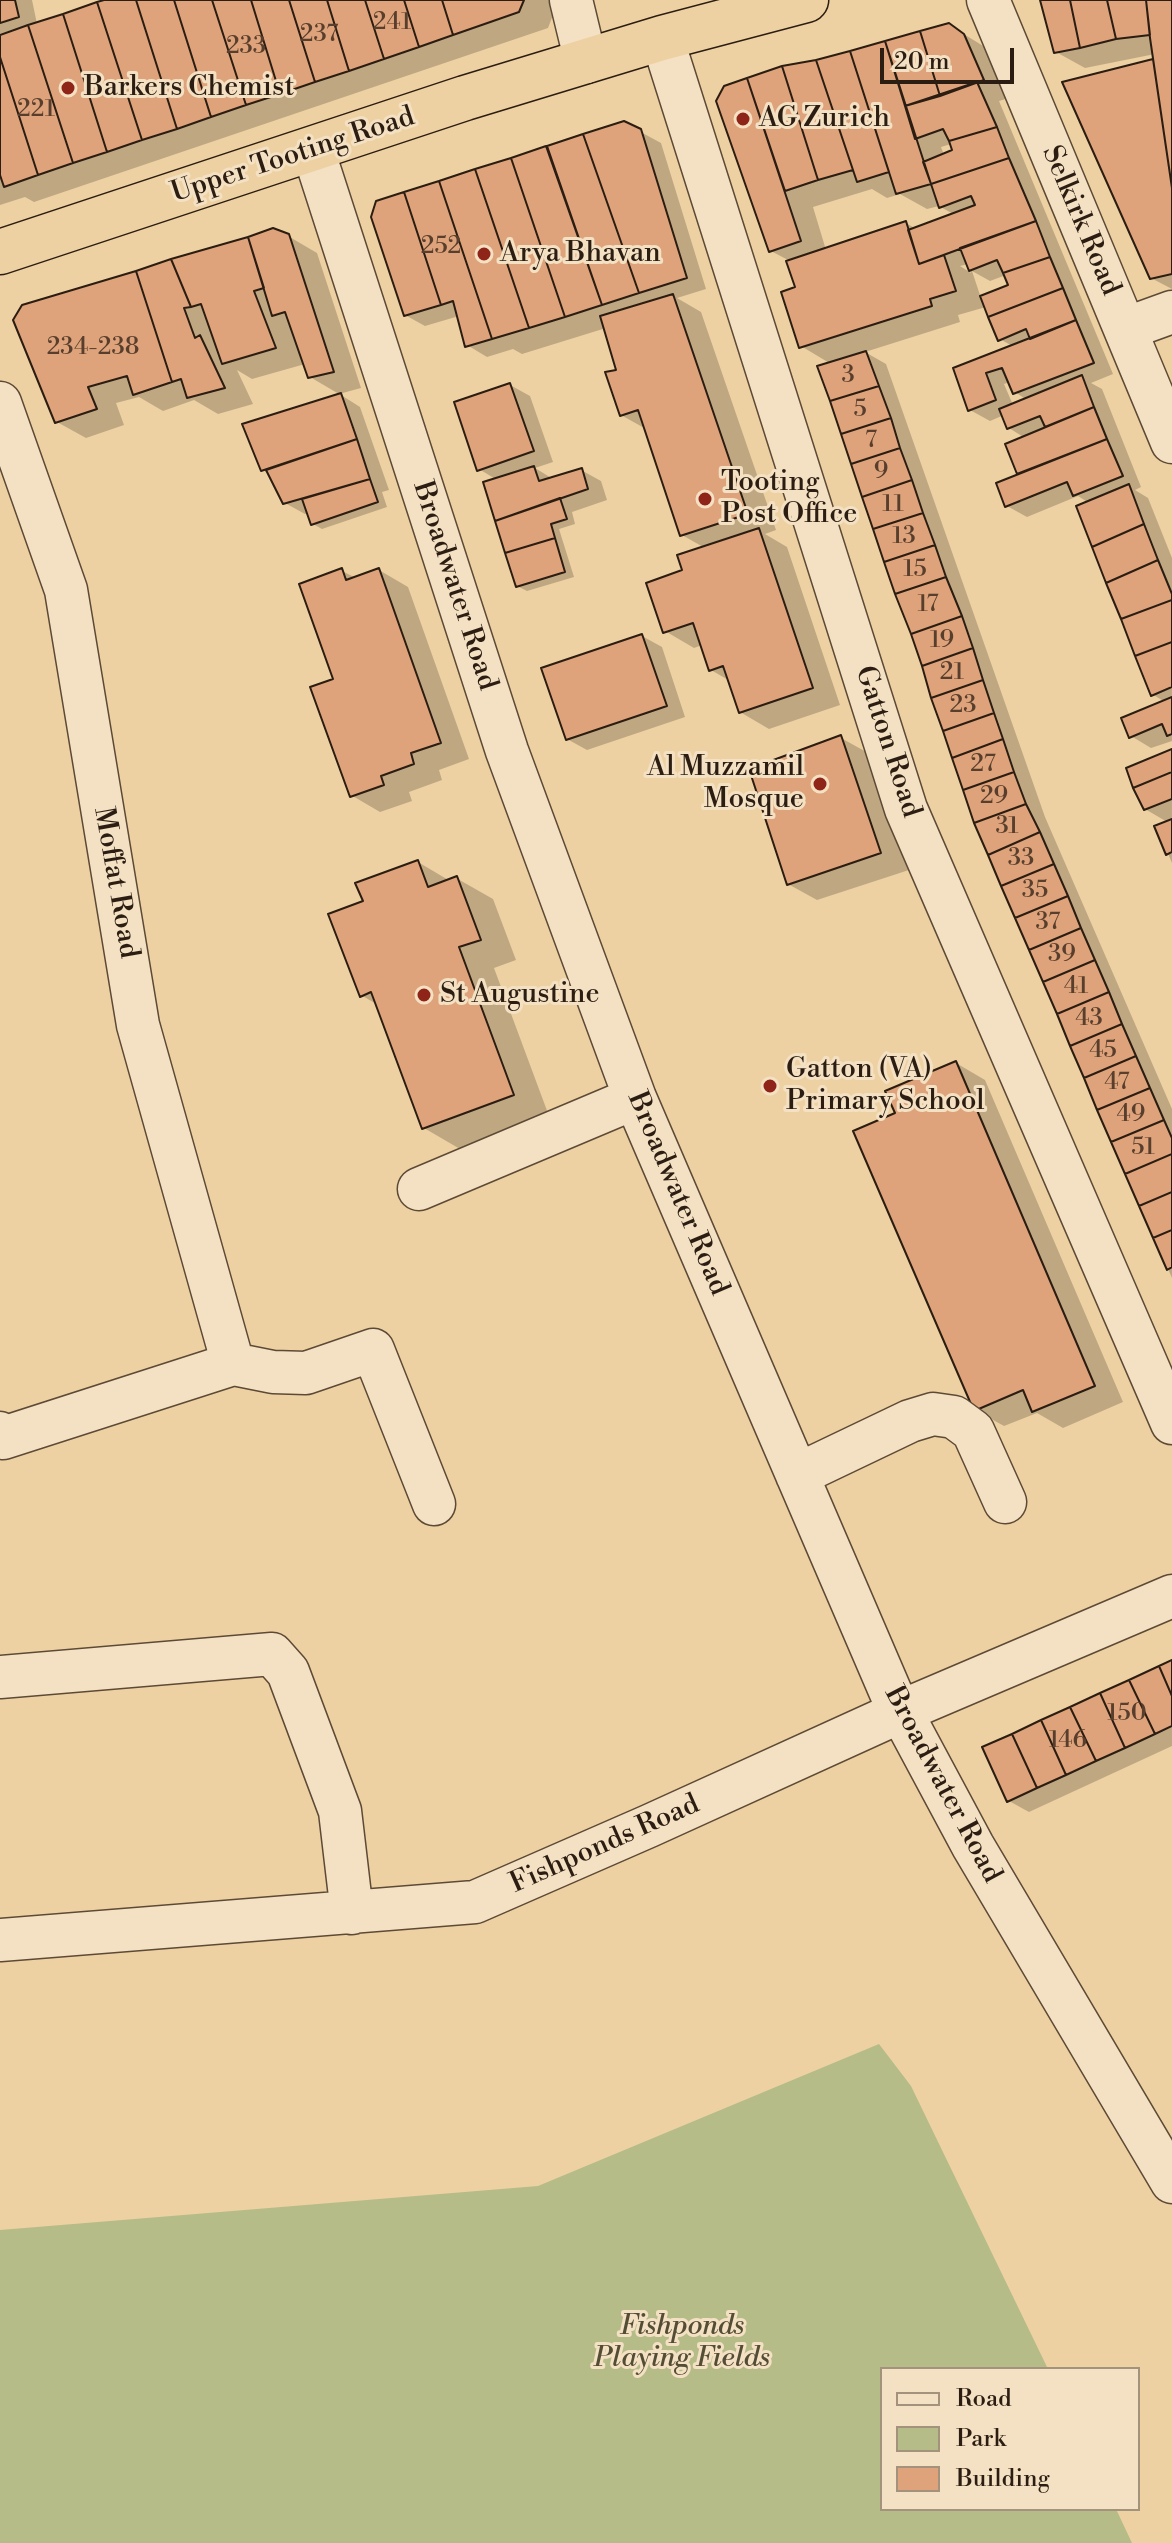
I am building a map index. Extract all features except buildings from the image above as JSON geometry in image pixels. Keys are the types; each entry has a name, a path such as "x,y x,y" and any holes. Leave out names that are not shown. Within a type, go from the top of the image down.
{"highway":[{"name":"Upper Tooting Road","path":"0,252 465,98 662,38 806,0"}],"street":[{"path":"571,0 586,62"},
{"name":"Selkirk Road","path":"988,0 1172,442"},
{"name":"Gatton Road","path":"662,38 906,809 1172,1423"},
{"name":"Broadwater Road","path":"313,150 507,751 635,1098 891,1693 978,1856 1172,2182"},
{"path":"1125,329 1172,312"},
{"name":"Moffat Road","path":"0,403 66,590 138,1025 233,1364"},
{"path":"419,1189 635,1098"},
{"path":"0,1433 3,1438 233,1364 273,1372 306,1373 373,1350 434,1504"},
{"path":"797,1475 910,1421 933,1414 954,1417 973,1431 1005,1502"},
{"name":"Fishponds Road","path":"0,1940 475,1902 902,1711 1172,1596"},
{"path":"0,1677 272,1654 288,1672 340,1811 352,1913"}],"green space":[{"name":"Fishponds Playing Fields","path":"879,2044 911,2086 1047,2367 880,2367 880,2511 1117,2511 1132,2543 0,2543 0,2230 538,2186"}],"place":[{"name":"Barkers Chemist","path":"68,88"},
{"name":"AG Zurich","path":"743,119"},
{"name":"Arya Bhavan","path":"484,254"},
{"name":"Tooting Post Office","path":"705,499"},
{"name":"Al Muzzamil Mosque","path":"820,784"},
{"name":"St Augustine","path":"424,995"},
{"name":"Gatton (VA) Primary School","path":"770,1086"}]}
